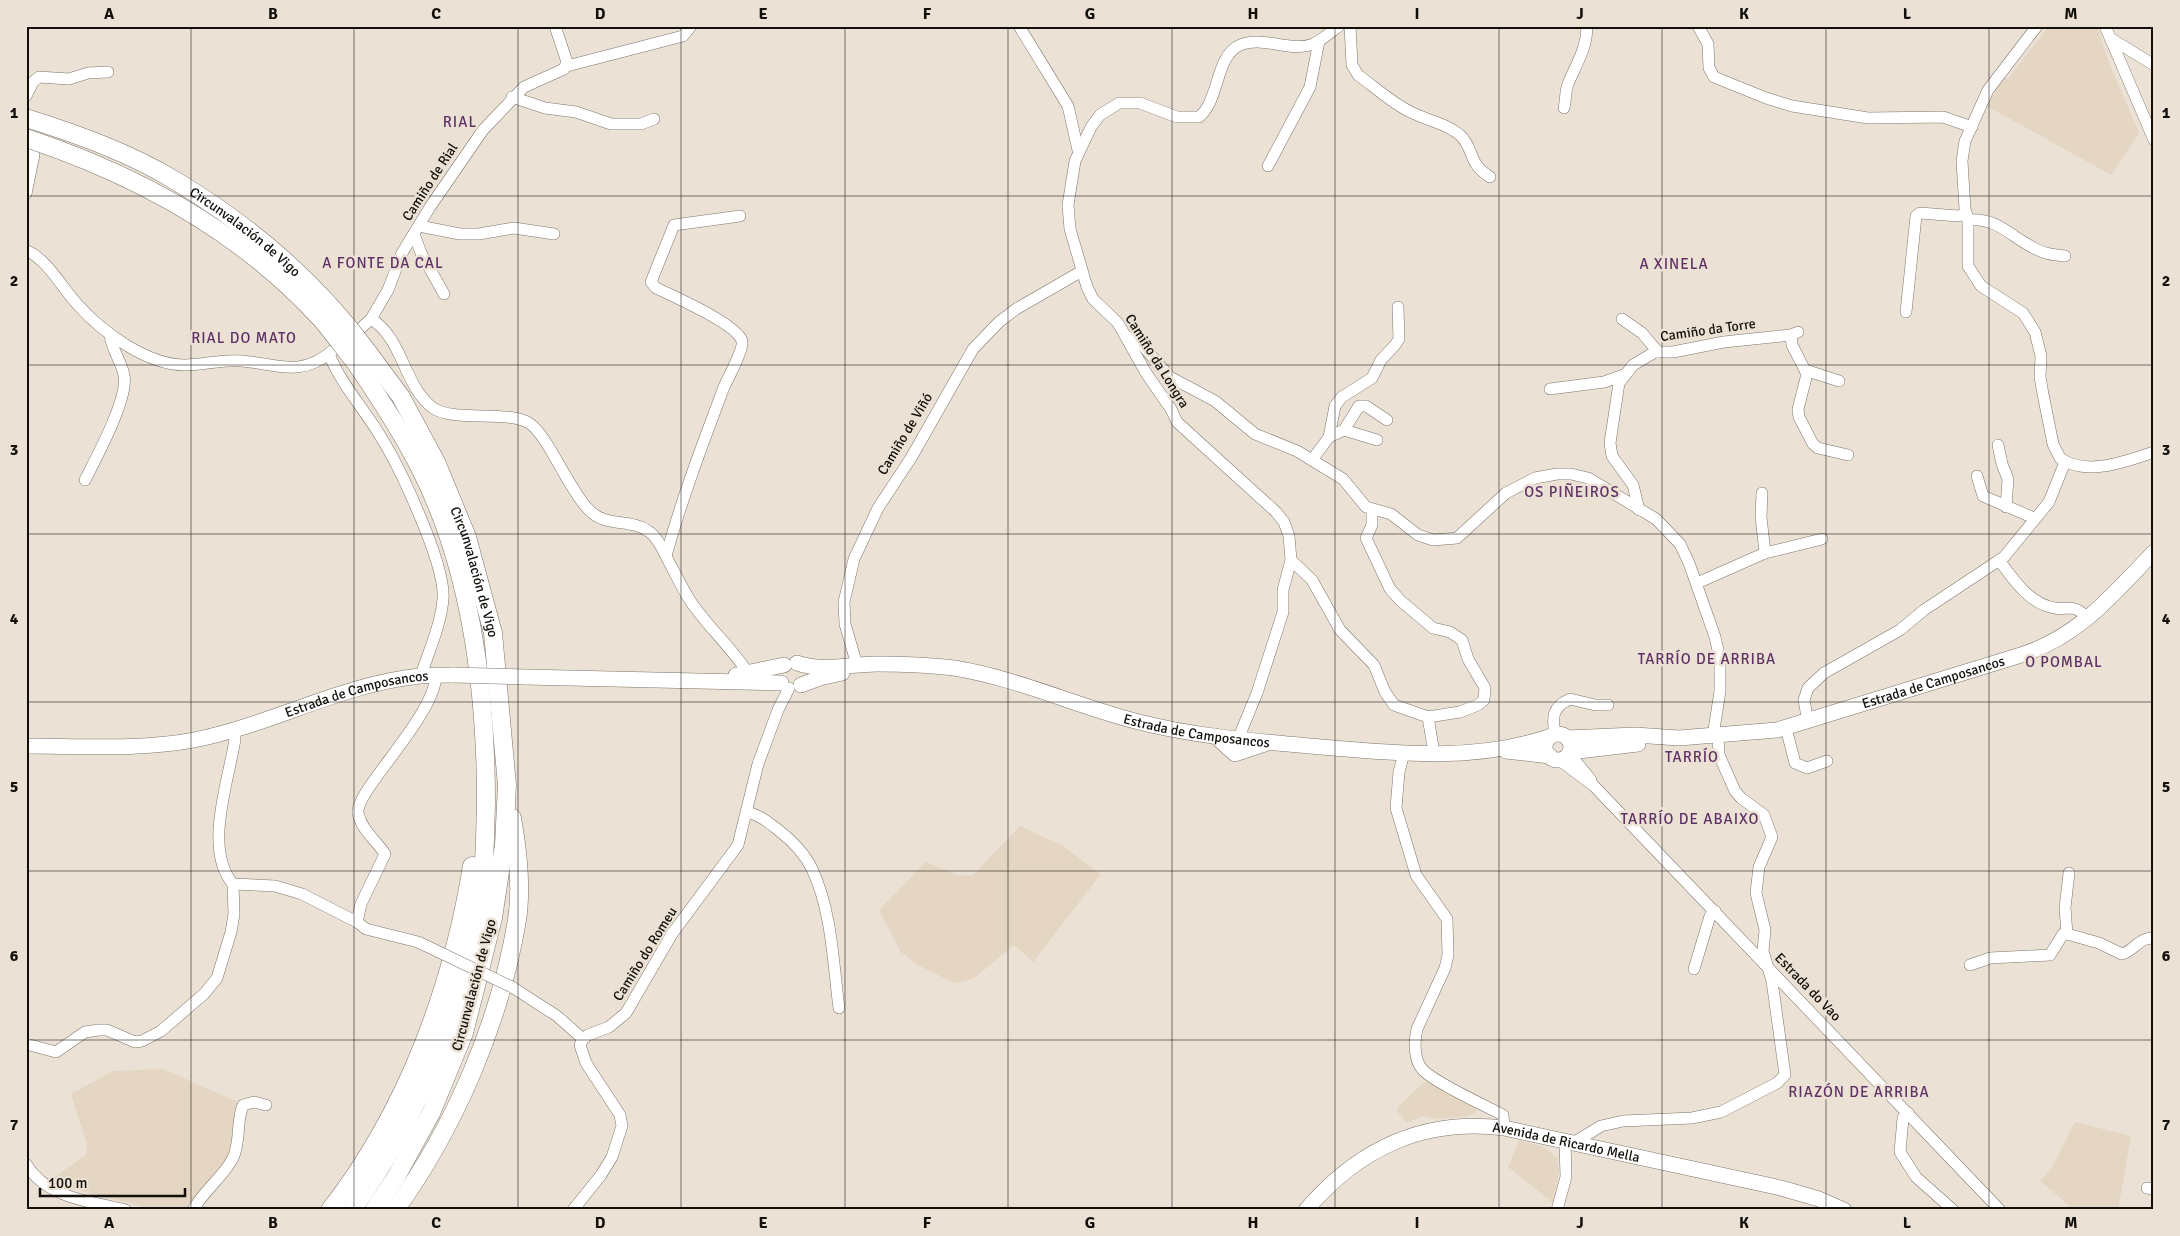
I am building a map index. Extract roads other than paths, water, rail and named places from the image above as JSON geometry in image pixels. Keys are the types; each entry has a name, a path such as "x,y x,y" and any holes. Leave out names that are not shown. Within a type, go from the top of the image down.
{"highway":[{"name":"Circunvalación de Vigo","path":"26,118 69,132 132,158 176,180 218,208 292,268 348,325 361,356 422,472 452,547 472,622 486,747 485,837 478,910 453,1010 436,1058 414,1109 392,1149 352,1210"},
{"name":"Circunvalación de Vigo","path":"26,138 119,173 154,191 206,222 291,289 361,356 406,405 436,462 467,537 493,633 507,785 504,845 493,918 464,1032 431,1113 396,1177 374,1210"},
{"path":"330,1210 351,1183 386,1126 407,1084 428,1033 450,967 467,894 477,833 480,761 486,747"},
{"path":"395,1210 422,1173 465,1090 494,1012 517,919 518,855 507,785"}],"main road":[{"name":"Estrada de Camposancos","path":"1560,747 1592,750 1679,738 1786,728 2048,646 2081,625 2154,552"},
{"name":"Estrada de Camposancos","path":"690,681 746,669 790,664 810,668 858,665 938,666 978,672 1137,721 1215,736 1237,747 1268,742 1404,753 1434,753 1560,747 1636,735 1679,738"},
{"path":"790,664 805,673 791,686 779,676 790,664"},
{"name":"Estrada de Camposancos","path":"26,746 153,744 193,740 235,730 356,689 429,676 690,681 791,686 858,670 900,665"},
{"name":"Avenida de Ricardo Mella","path":"1306,1210 1336,1177 1355,1162 1395,1141 1442,1128 1467,1126 1504,1128 1780,1188 1819,1199 1844,1210"}],"street":[{"path":"555,26 566,66"},
{"name":"Camiño de Rial","path":"362,328 371,319 388,290 402,253 416,230 475,141 512,97 524,87 558,73 566,66 683,36 691,26"},
{"path":"1019,26 1068,106 1078,150"},
{"name":"Camiño da Longra","path":"1237,747 1257,693 1283,612 1283,590 1292,560 1289,536 1284,522 1206,447 1184,430 1115,319 1093,298 1082,271 1068,218 1073,173 1078,150 1100,115 1119,103 1140,103 1177,117 1199,117 1210,104 1229,54 1240,45 1249,43 1311,45 1339,26"},
{"path":"1350,26 1352,65 1358,75 1414,114 1435,121 1460,135 1469,148 1476,166 1490,177"},
{"path":"1564,108 1568,85 1579,63 1584,47 1587,26"},
{"path":"1698,26 1708,44 1709,68 1714,77 1766,98 1792,106 1868,118 1943,117 1972,127"},
{"path":"2037,26 1995,78 1965,141 1962,161 1967,217 1967,259 1970,272 1981,286 2023,313 2035,332 2041,356 2040,377 2053,444 2060,458 2065,462 2115,465 2154,452"},
{"path":"2105,26 2154,140"},
{"path":"2110,38 2154,65"},
{"path":"1268,166 1310,87 1319,41"},
{"path":"26,96 39,77 69,79 88,72 108,72"},
{"path":"512,97 545,108 576,112 611,124 641,124 654,119"},
{"path":"26,118 34,155 26,194"},
{"path":"1906,312 1916,216 1920,213 1992,221 2040,251 2065,256"},
{"path":"666,556 682,500 728,376 742,346 742,340 706,310 656,288 651,282 674,225 740,216"},
{"path":"444,294 421,253 416,230 479,234 514,228 554,234"},
{"path":"26,250 47,265 76,304 110,335 147,355 176,364 242,361 292,368 306,366 330,352 340,380 379,432 394,458 441,576 443,599 429,676 435,688 414,727 375,778 358,808 358,813 368,834 385,854 361,904 357,922"},
{"name":"Camiño de Viñó","path":"858,665 846,624 844,602 854,559 878,508 911,458 973,349 999,322 1016,309 1082,271"},
{"path":"1312,460 1329,437 1335,406 1342,397 1372,378 1381,360 1399,339 1398,306"},
{"path":"371,319 386,332 421,396 432,408 443,413 501,418 530,424 540,435 572,490 588,510 600,519 640,526 647,530 666,556 690,600 746,669"},
{"path":"1622,319 1642,333 1658,352"},
{"name":"Camiño da Torre","path":"1624,375 1640,360 1658,352 1673,352 1724,342 1794,334 1792,345 1805,370"},
{"path":"85,480 104,444 124,393 125,376 110,335"},
{"path":"1125,335 1143,346 1170,377 1215,402 1255,434 1283,444 1344,479 1355,496 1372,510 1391,514 1418,535 1433,540 1457,538 1506,492 1522,482 1538,477 1571,474 1588,478 1603,485 1668,529 1680,544 1697,583 1720,659 1720,691 1715,736 1719,755 1735,791 1741,798 1764,815 1772,837 1759,867 1756,893 1765,930 1763,950 1769,968 1786,1072 1778,1083 1721,1112 1692,1118 1623,1121 1601,1126 1569,1142 1566,1177 1557,1210"},
{"path":"1839,380 1805,370 1806,383 1798,409 1799,417 1813,444 1818,448 1848,456"},
{"path":"1550,389 1604,382 1624,375"},
{"path":"1624,375 1619,383 1610,443 1612,456 1633,485 1639,510"},
{"path":"1329,437 1344,430 1356,408 1363,404 1387,420"},
{"path":"1344,430 1377,440"},
{"path":"1998,445 2002,464 2008,479 2006,507"},
{"path":"1808,722 1805,692 1815,680 1900,630 1924,610 2004,557 2049,502 2065,462"},
{"path":"1977,476 1983,496 2006,507 2027,513 2034,518"},
{"path":"1762,493 1761,517 1765,553"},
{"path":"1292,560 1312,580 1340,630 1374,666 1385,692 1394,705 1428,717 1460,712 1478,705 1484,700 1485,688 1468,659 1462,640 1450,632 1433,628 1390,589 1366,538 1372,526 1372,510"},
{"path":"1697,583 1765,553 1822,540"},
{"path":"1998,560 2023,592 2054,608 2075,608 2081,612"},
{"name":"Camiño do Romeu","path":"583,1039 588,1035 609,1027 626,1013 672,934 735,850 765,742 791,686"},
{"path":"1560,747 1553,715 1555,709 1562,702 1570,698 1594,705 1608,705"},
{"path":"1428,717 1434,753"},
{"path":"1786,728 1795,763 1807,768 1827,761"},
{"path":"26,1044 56,1052 85,1032 107,1030 135,1042 142,1041 161,1031 204,994 217,978 231,932 234,914 233,884 222,865 217,846 218,829 235,739 235,730"},
{"name":"Estrada do Vao","path":"1560,747 1581,765 1594,786"},
{"name":"Estrada do Vao","path":"1560,747 1594,786 2000,1210"},
{"path":"1581,765 1585,756 1592,750"},
{"path":"1404,753 1399,772 1396,808 1416,875 1447,919 1448,955 1445,968 1417,1029 1415,1037 1418,1062 1429,1075 1503,1115 1504,1128"},
{"path":"747,812 759,815 783,834 806,858 812,869 825,907 839,1008"},
{"path":"2067,934 2065,908 2069,873"},
{"path":"233,884 275,886 302,894 373,932 418,942 512,987 557,1016 583,1039 580,1045 586,1063 620,1115 622,1126 612,1157 601,1175 573,1210"},
{"path":"1694,969 1710,916 1715,912"},
{"path":"1970,965 1990,958 2050,955 2063,934 2099,943 2122,954 2147,938 2154,938"},
{"path":"193,1210 208,1188 233,1159 237,1147 238,1125 244,1105 254,1102 266,1105"},
{"path":"1908,1113 1903,1118 1900,1152 1916,1177 1953,1210"},
{"path":"26,1164 36,1178 54,1190 80,1200 126,1210"}],"district":[{"name":"RIAL","path":"460,122"},
{"name":"A FONTE DA CAL","path":"383,263"},
{"name":"A XINELA","path":"1674,264"},
{"name":"RIAL DO MATO","path":"244,338"},
{"name":"OS PIÑEIROS","path":"1572,492"},
{"name":"TARRÍO DE ARRIBA","path":"1707,659"},
{"name":"O POMBAL","path":"2064,662"},
{"name":"TARRÍO","path":"1692,757"},
{"name":"TARRÍO DE ABAIXO","path":"1690,819"},
{"name":"RIAZÓN DE ARRIBA","path":"1859,1092"}]}
